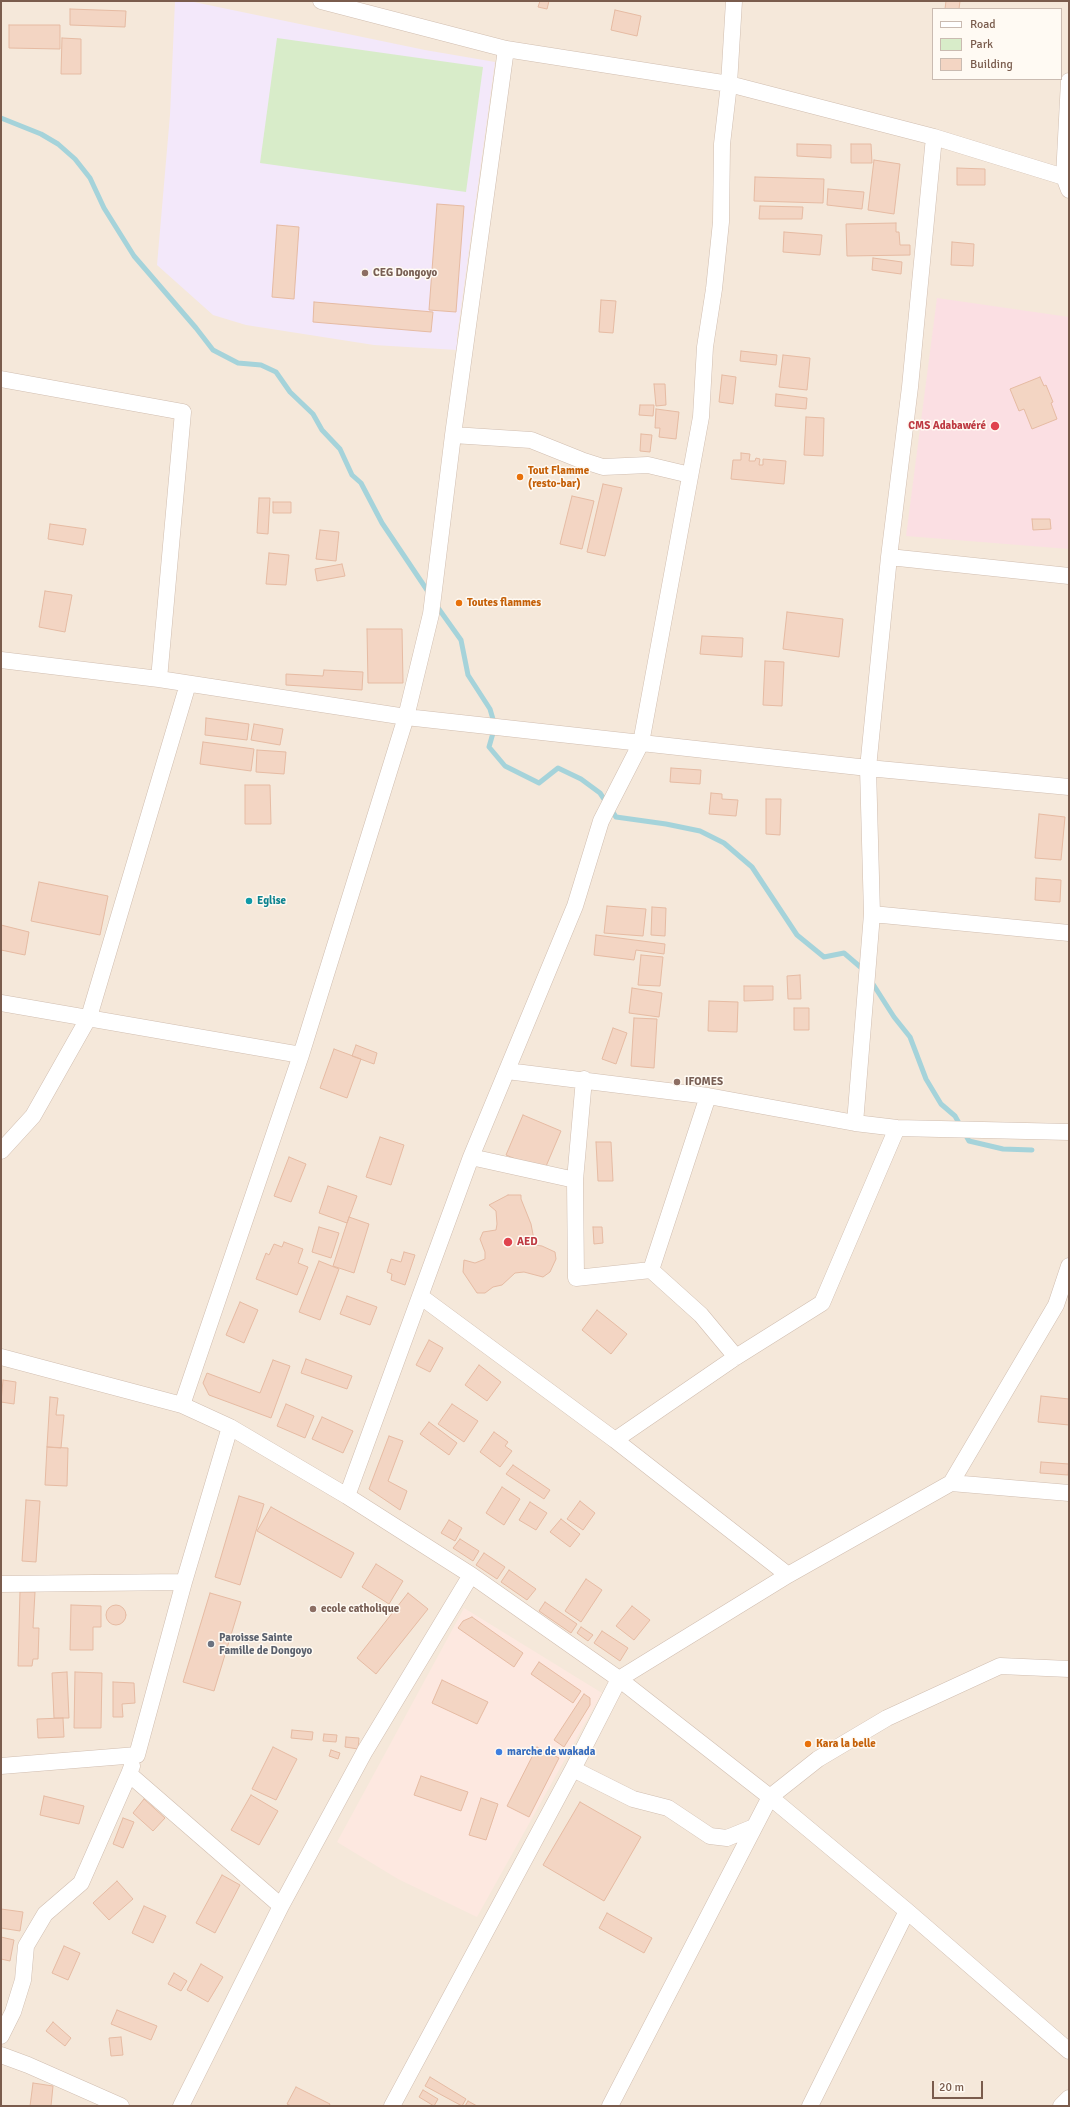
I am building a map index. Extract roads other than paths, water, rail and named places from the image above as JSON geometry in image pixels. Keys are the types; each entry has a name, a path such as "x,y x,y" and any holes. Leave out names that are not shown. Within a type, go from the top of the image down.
{"street":[{"path":"321,1 506,49 729,84 934,137 1066,184 1069,81"},
{"path":"347,1496 471,1157 575,906 601,821 641,743 701,417 705,347 714,289 721,222 722,144 729,84 734,1"},
{"path":"182,1405 301,1055 406,717 431,614 453,435 506,49"},
{"path":"855,1123 872,914 868,768 889,557 910,387 934,137"},
{"path":"1,379 183,412 159,679"},
{"path":"453,435 531,440 603,467 648,465 690,475"},
{"path":"889,557 1069,576"},
{"path":"1,660 159,679 406,717 868,768 1069,788"},
{"path":"1,1151 33,1116 90,1017 188,684"},
{"path":"872,914 1069,933"},
{"path":"1,1002 301,1055"},
{"path":"507,1071 584,1079 708,1096 855,1123 897,1128 1069,1132"},
{"path":"584,1079 575,1180 576,1278 651,1270 701,1315 736,1357"},
{"path":"651,1270 708,1096"},
{"path":"615,1440 736,1357 822,1303 897,1128"},
{"path":"471,1157 575,1180"},
{"path":"392,2106 619,1679 788,1575 951,1484 1062,1305 1069,1266"},
{"path":"420,1296 615,1440 788,1575"},
{"path":"1,1357 182,1405 230,1427 347,1496 470,1575 619,1679 770,1797 907,1911 1069,2052"},
{"path":"1,2036 13,2012 23,1980 26,1946 45,1914 81,1883 137,1755 184,1582 230,1427"},
{"path":"951,1484 1069,1493"},
{"path":"181,2106 281,1906 365,1751 470,1575"},
{"path":"1,1584 184,1582"},
{"path":"610,2106 770,1797 818,1759 887,1718 1000,1666 1069,1669"},
{"path":"1,1766 137,1755"},
{"path":"573,1768 633,1799 668,1808 710,1836 727,1838 754,1827"},
{"path":"129,1774 281,1906"},
{"path":"810,2106 907,1911"},
{"path":"1,2055 28,2064 121,2106"},
{"path":"1062,2106 1069,2098"}],"waterway":[{"path":"1,118 41,134 58,144 75,159 90,178 104,208 134,256 213,350 238,363 261,365 276,372 290,392 313,414 322,430 340,449 352,475 361,483 382,523 429,593"},
{"path":"436,605 461,640 468,675 490,709 495,726 489,747 505,766 539,783 558,768 581,779 600,793 616,817 666,824 700,831 724,843 752,867 797,935 824,957 844,953 865,971"},
{"path":"871,981 894,1017 910,1037 926,1079 941,1104 955,1116 969,1141 1003,1149 1032,1150"}],"place":[{"name":"CEG Dongoyo","path":"365,273"},
{"name":"CMS Adabawéré","path":"995,426"},
{"name":"Tout Flamme (resto-bar)","path":"520,477"},
{"name":"Toutes flammes","path":"459,603"},
{"name":"Eglise","path":"249,901"},
{"name":"IFOMES","path":"677,1082"},
{"name":"AED","path":"508,1242"},
{"name":"ecole catholique","path":"313,1609"},
{"name":"Paroisse Sainte Famille de Dongoyo","path":"211,1644"},
{"name":"Kara la belle","path":"808,1744"},
{"name":"marche de wakada","path":"499,1752"}]}
